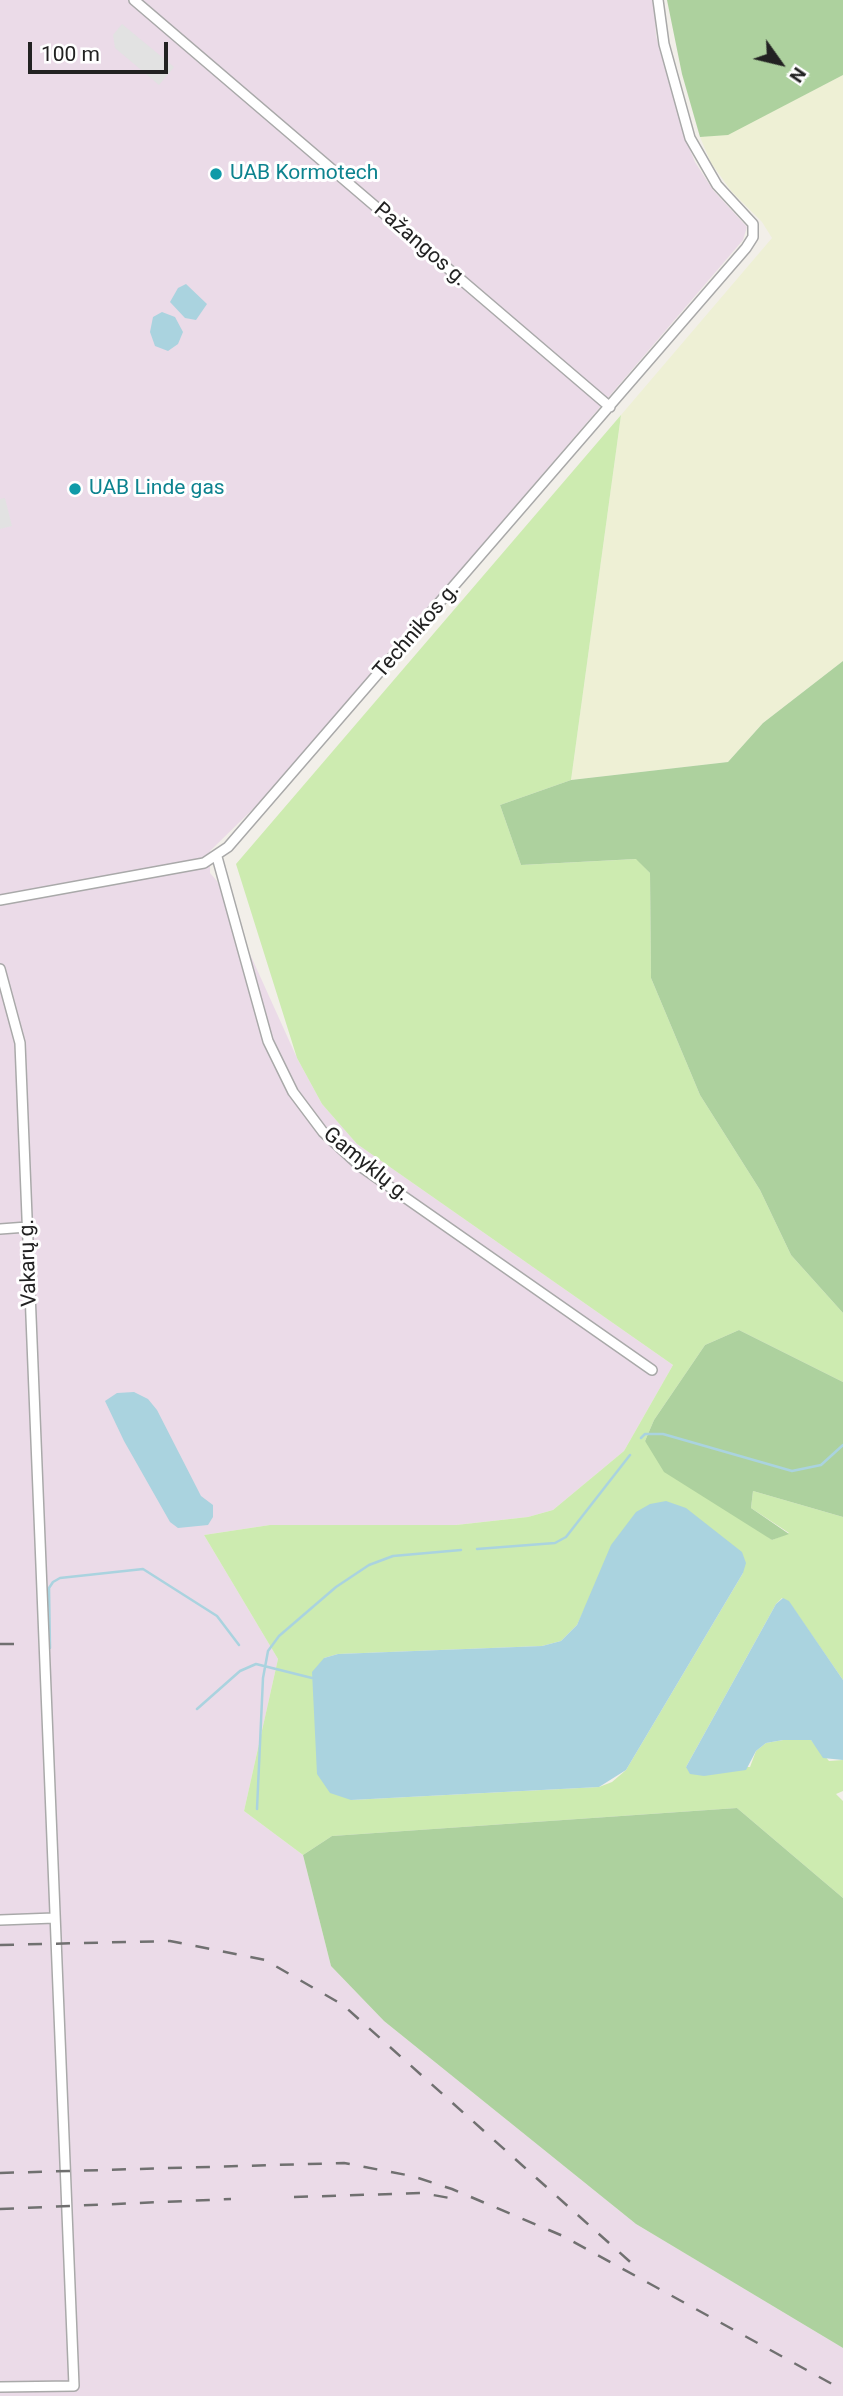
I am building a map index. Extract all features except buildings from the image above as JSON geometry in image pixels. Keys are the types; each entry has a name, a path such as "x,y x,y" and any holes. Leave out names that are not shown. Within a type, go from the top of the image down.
{"street":[{"name":"Pažangos g.","path":"134,0 610,407"},
{"name":"Technikos g.","path":"0,900 204,863 217,857 241,834 746,248 754,231 750,219 725,196 708,173 690,138 664,44 658,0"},
{"name":"Gamyklų g.","path":"217,857 268,1041 293,1092 323,1132 360,1166 652,1370"},
{"name":"Vakarų g.","path":"0,969 20,1043 74,2386 0,2387"},
{"path":"0,1229 27,1227"},
{"path":"0,1920 54,1918"}],"shaded area":[{"path":"0,0 654,0 656,36 684,135 695,162 713,190 747,227 743,240 387,656 254,808 210,851 210,873 217,881 297,1058 322,1104 357,1144 673,1365 624,1451 553,1510 528,1517 456,1525 270,1525 204,1535 278,1659 244,1811 303,1855 331,1966 384,2021 636,2224 843,2348 843,2396 0,2396"},
{"path":"122,24 174,67 159,85 115,48 113,35"},
{"path":"5,498 12,526 0,529 0,499"}],"green space":[{"path":"667,0 843,0 843,75 728,135 700,137 682,74"},
{"path":"843,75 843,661 763,723 728,762 571,780 621,415 772,238 762,222 732,192 711,163 700,137 728,134"},
{"path":"621,415 571,780 500,805 521,865 637,859 650,873 651,978 700,1095 760,1190 791,1255 843,1313 843,1382 739,1330 705,1345 654,1420 645,1441 772,1540 789,1533 751,1508 753,1491 843,1517 843,1680 789,1602 782,1598 776,1604 686,1767 750,1767 756,1751 766,1743 783,1740 811,1740 829,1761 843,1760 843,1791 836,1794 843,1801 843,1898 737,1808 332,1836 303,1855 244,1811 278,1659 204,1535 270,1525 456,1525 528,1517 553,1510 624,1451 673,1365 357,1144 322,1104 297,1058 236,864","holes":["743,1573 626,1770 612,1782 599,1787 351,1800 324,1658 338,1654 542,1646 561,1641 577,1625 592,1593"]},
{"path":"843,661 843,1313 791,1255 760,1190 700,1095 651,978 650,873 636,859 521,865 500,805 571,780 728,762 763,723"},
{"path":"739,1330 843,1382 843,1517 753,1491 751,1508 789,1534 772,1540 664,1472 645,1441 654,1420 705,1345"},
{"path":"737,1808 843,1898 843,2348 636,2224 384,2021 331,1966 303,1855 332,1836"}],"water":[{"path":"186,284 207,304 196,320 185,318 170,302 178,288"},
{"path":"162,312 175,317 183,332 178,344 168,351 155,346 150,332 153,317"},
{"path":"134,1392 148,1399 157,1410 201,1496 213,1505 213,1517 208,1525 178,1528 170,1522 124,1441 105,1401 117,1393"},
{"path":"666,1501 686,1508 742,1552 746,1563 743,1573 626,1770 599,1787 351,1800 330,1793 317,1774 312,1672 324,1658 338,1654 542,1646 561,1641 577,1625 611,1545 636,1512 650,1504"},
{"path":"783,1598 789,1601 843,1680 843,1760 823,1758 811,1740 783,1740 766,1743 756,1751 746,1770 704,1776 690,1774 686,1767 776,1604"}],"waterway":[{"path":"641,1438 645,1434 663,1434 792,1471 821,1465 843,1445"},
{"path":"477,1549 555,1543 566,1537 630,1455"},
{"path":"257,1809 263,1678 268,1651 279,1636 336,1587 369,1565 393,1556 461,1550"},
{"path":"50,1648 49,1588 53,1582 60,1578 143,1569 217,1616 239,1645"},
{"path":"197,1709 240,1671 256,1664 312,1678"}],"railway":[{"path":"0,1644 15,1644"},
{"path":"0,1945 170,1941 265,1960 343,2005 637,2268"},
{"path":"0,2173 344,2163 412,2176 452,2189 563,2236 843,2390"},
{"path":"294,2197 422,2193 455,2199"},
{"path":"0,2209 231,2199"}],"place":[{"name":"UAB Kormotech","path":"216,174"},
{"name":"UAB Linde gas","path":"75,489"}]}
